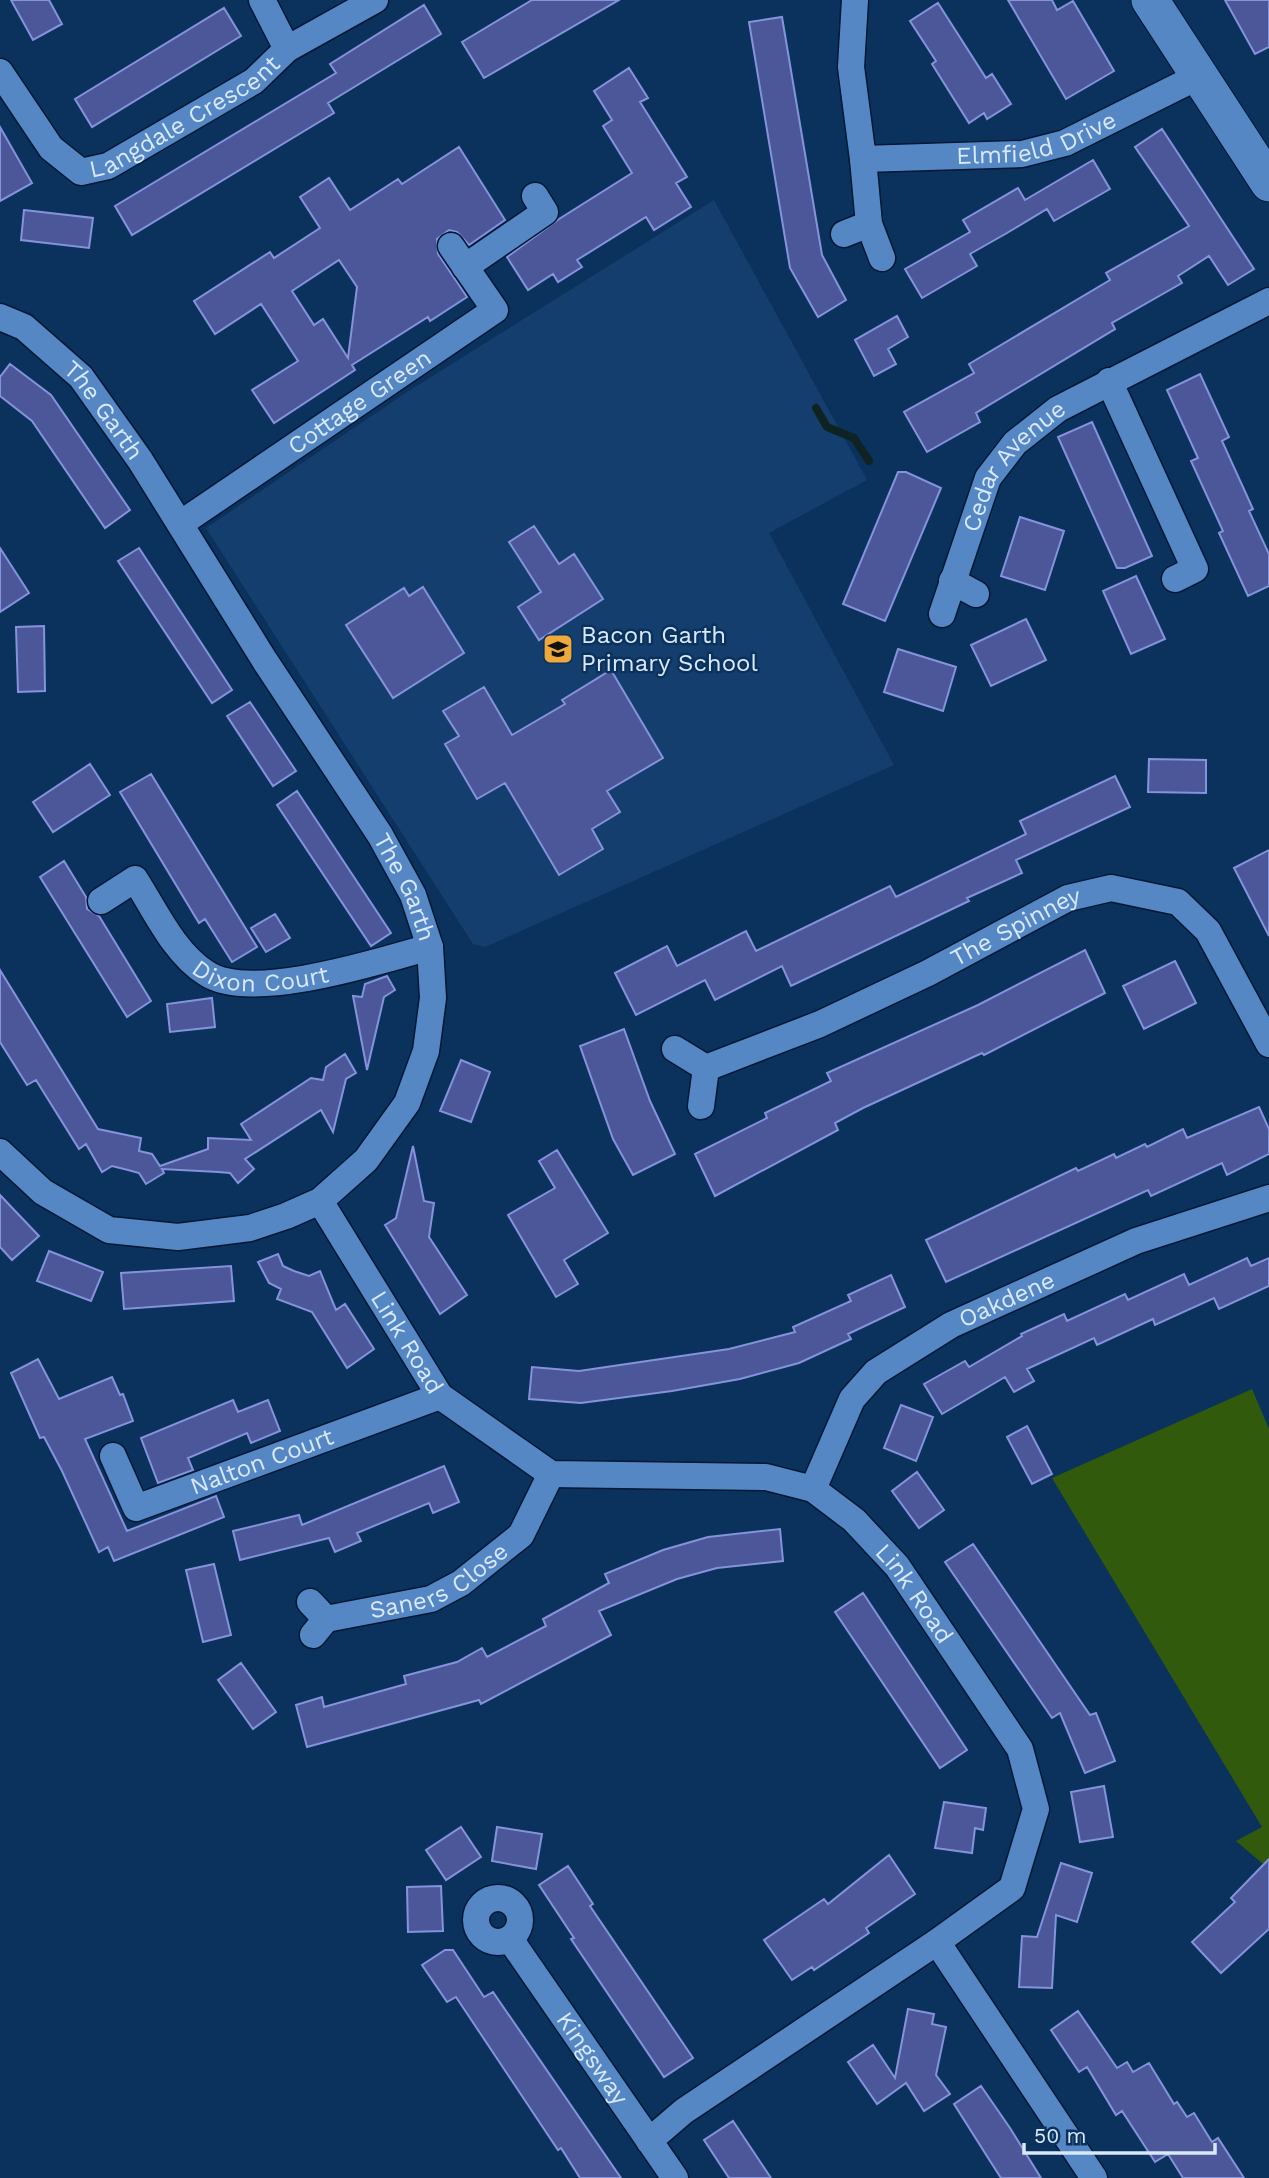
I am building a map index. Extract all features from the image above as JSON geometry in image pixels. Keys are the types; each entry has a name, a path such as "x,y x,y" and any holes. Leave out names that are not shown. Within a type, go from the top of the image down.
{"main road":[{"path":"1150,0 1197,77 1269,183"}],"street":[{"path":"262,0 286,49 375,0"},
{"path":"862,11 851,67 869,224 882,258"},
{"name":"Langdale Crescent","path":"0,72 51,148 81,172 108,166 254,81 286,49"},
{"name":"Elmfield Drive","path":"863,159 1022,154 1065,143 1197,77"},
{"name":"Cottage Green","path":"180,524 495,310 458,257 545,212 535,196"},
{"path":"844,234 869,224"},
{"name":"Cedar Avenue","path":"942,614 988,478 1014,443 1058,408 1269,301"},
{"name":"The Garth","path":"0,317 24,327 81,377 180,524 265,661 380,835 413,895 430,947 433,998 426,1051 407,1103 366,1160 320,1201 286,1216 250,1228 178,1237 109,1230 43,1192 0,1152"},
{"path":"1109,381 1195,569 1175,579"},
{"path":"952,581 976,594"},
{"name":"Dixon Court","path":"101,901 135,880 184,954 206,974 231,984 264,985 379,961 430,947"},
{"name":"The Spinney","path":"706,1069 820,1024 928,973 1068,898 1111,888 1178,902 1208,931 1269,1044"},
{"path":"675,1049 706,1069 701,1105"},
{"name":"Oakdene","path":"813,1489 852,1399 876,1372 951,1325 1136,1241 1269,1198"},
{"name":"Link Road","path":"320,1201 440,1396 551,1474 766,1477 813,1489 855,1520 897,1566 1020,1749 1036,1809 1012,1888 937,1942 684,2110 649,2141"},
{"name":"Nalton Court","path":"113,1455 136,1508 440,1396"},
{"name":"Saners Close","path":"316,1619 431,1600 461,1583 521,1535 551,1474"},
{"name":"Kingsway","path":"510,1939 676,2178"},
{"path":"937,1942 1094,2178"}],"shaded area":[{"name":"Bacon Garth Primary School","path":"714,200 867,480 769,533 894,765 485,947 473,944 206,528 407,392"}],"green space":[{"path":"1252,1389 1269,1429 1269,1869 1236,1841 1262,1827 1052,1478"}],"building":[{"path":"11,0 49,0 62,24 33,40"},
{"path":"532,0 619,0 484,78 462,42"},
{"path":"1008,0 1052,0 1057,10 1073,1 1114,71 1066,99"},
{"path":"1225,0 1269,0 1269,47 1255,54"},
{"path":"938,3 986,78 992,74 1011,104 987,119 984,113 969,123 932,64 936,61 910,21"},
{"path":"424,5 441,34 328,103 334,113 132,235 115,206 336,73 330,64"},
{"path":"224,8 241,36 92,127 75,99"},
{"path":"782,17 822,255 846,300 818,317 790,268 749,22"},
{"path":"629,68 648,98 640,102 687,177 676,183 691,207 654,230 646,217 577,260 582,267 558,282 553,274 528,290 507,257 559,219 632,173 603,126 612,120 594,91"},
{"path":"0,127 32,183 0,201"},
{"path":"1162,129 1254,269 1228,285 1209,256 1178,276 1182,283 1112,323 1115,329 976,413 980,422 927,452 904,412 974,373 969,364 1110,280 1106,273 1189,226 1135,147"},
{"path":"459,147 505,220 469,245 457,232 449,230 437,239 438,254 467,297 430,321 428,317 352,365 355,370 274,423 252,390 298,361 261,304 215,334 194,301 270,252 274,258 320,228 300,197 329,178 350,210 398,179 402,184","holes":["339,260 357,287 348,358 323,319 314,325 292,291"]},
{"path":"1093,160 1110,189 1054,221 1047,209 970,254 977,266 922,298 905,269 970,232 963,220 1018,188 1025,200"},
{"path":"24,210 93,218 89,248 21,240"},
{"path":"897,316 908,337 888,349 896,364 874,376 855,340"},
{"path":"10,364 51,395 130,510 105,528 32,421 0,396 0,377"},
{"path":"1200,374 1229,437 1222,441 1253,509 1249,511 1269,554 1269,586 1248,596 1219,533 1223,531 1191,461 1198,458 1167,390"},
{"path":"1092,422 1152,556 1125,568 1117,568 1058,437"},
{"path":"898,472 906,472 941,488 885,621 843,604"},
{"path":"1020,517 1064,531 1045,590 1001,576"},
{"path":"534,526 559,564 574,554 603,599 539,640 518,607 541,592 509,542"},
{"path":"0,548 29,593 0,612"},
{"path":"139,548 232,690 212,703 118,561"},
{"path":"1136,576 1165,639 1131,654 1103,591"},
{"path":"423,587 464,653 393,698 346,625 404,588 409,596"},
{"path":"1026,619 1046,660 991,686 971,645"},
{"path":"44,626 45,691 18,692 16,627"},
{"path":"898,649 956,667 943,711 884,692"},
{"path":"611,670 663,758 607,791 620,812 592,829 603,849 559,875 505,783 477,799 445,744 459,736 443,711 484,687 512,735 565,704 562,700"},
{"path":"250,702 296,771 273,786 227,716"},
{"path":"1149,759 1206,760 1206,793 1148,792"},
{"path":"90,764 110,795 53,832 33,802"},
{"path":"151,774 257,947 232,962 205,919 199,923 120,792"},
{"path":"1115,776 1130,807 1016,860 1022,873 967,898 969,901 791,986 782,966 715,1000 705,980 636,1015 615,973 667,946 677,966 746,931 756,951 890,886 896,897 1026,834 1020,821"},
{"path":"297,791 391,933 371,946 277,805"},
{"path":"1269,850 1269,936 1234,868"},
{"path":"64,861 86,897 87,909 99,916 151,1001 127,1017 40,877"},
{"path":"275,914 290,938 266,952 251,928"},
{"path":"1085,950 1105,993 984,1055 982,1053 863,1108 835,1123 838,1130 715,1196 695,1154 767,1118 765,1113 831,1081 827,1073 978,1005"},
{"path":"1175,961 1196,1003 1144,1029 1123,986"},
{"path":"0,970 98,1129 141,1138 139,1151 152,1154 160,1166 208,1149 208,1138 251,1140 241,1124 311,1078 323,1080 326,1067 345,1054 356,1073 346,1079 333,1132 321,1110 245,1159 254,1169 238,1183 230,1173 218,1172 162,1169 164,1173 146,1184 139,1173 128,1170 112,1166 102,1172 86,1144 79,1149 36,1080 27,1085 0,1042"},
{"path":"387,976 395,990 384,997 367,1070 353,996 362,997 365,984"},
{"path":"212,998 215,1027 170,1032 167,1004"},
{"path":"624,1029 650,1101 675,1154 633,1175 613,1139 580,1046"},
{"path":"461,1060 490,1072 471,1122 440,1111"},
{"path":"1259,1107 1269,1129 1269,1154 1227,1175 1222,1163 1151,1196 1148,1190 946,1282 926,1240 1076,1168 1078,1171 1114,1154 1116,1158 1145,1144 1147,1147 1183,1129 1187,1138"},
{"path":"413,1146 424,1201 434,1203 429,1237 467,1295 440,1314 385,1225 396,1218"},
{"path":"557,1150 608,1233 564,1260 578,1284 556,1297 508,1215 555,1188 539,1161"},
{"path":"0,1195 39,1236 12,1260 0,1247"},
{"path":"49,1251 103,1272 91,1301 37,1281"},
{"path":"278,1254 283,1266 294,1271 309,1276 320,1271 336,1310 345,1304 374,1349 347,1368 312,1312 277,1299 281,1289 269,1283 258,1262"},
{"path":"1247,1258 1251,1266 1269,1258 1269,1286 1219,1309 1214,1298 1155,1325 1153,1319 1097,1345 1094,1338 1027,1369 1034,1381 1014,1392 1005,1377 942,1414 924,1384 965,1361 969,1367 1022,1336 1021,1334 1064,1314 1067,1321 1125,1294 1128,1300 1184,1274 1189,1285"},
{"path":"231,1266 234,1301 124,1309 121,1273"},
{"path":"891,1275 905,1307 848,1334 851,1339 799,1363 740,1379 672,1391 581,1403 529,1399 532,1367 579,1371 729,1349 795,1332 793,1327 851,1301 848,1295"},
{"path":"38,1359 59,1399 112,1377 120,1395 123,1394 133,1421 85,1439 127,1531 216,1496 224,1517 114,1561 108,1547 99,1552 62,1471 44,1437 40,1438 11,1373"},
{"path":"233,1400 238,1412 268,1400 280,1431 251,1443 247,1433 188,1458 193,1470 158,1483 141,1438"},
{"path":"901,1405 933,1417 916,1461 884,1448"},
{"path":"1027,1426 1052,1474 1032,1484 1007,1437"},
{"path":"444,1466 459,1502 433,1513 429,1503 357,1533 361,1541 335,1552 329,1538 240,1560 233,1531 299,1515 302,1525"},
{"path":"917,1472 944,1510 919,1528 892,1491"},
{"path":"780,1529 783,1561 717,1568 677,1579 599,1611 611,1635 481,1704 479,1700 307,1747 296,1705 322,1697 324,1707 406,1684 404,1676 457,1662 482,1648 487,1657 546,1626 543,1619 609,1583 605,1574 663,1550 708,1537"},
{"path":"973,1544 1090,1715 1096,1713 1115,1761 1085,1773 1060,1713 1052,1718 945,1562"},
{"path":"214,1564 231,1635 203,1642 186,1570"},
{"path":"863,1593 967,1750 940,1768 835,1612"},
{"path":"241,1663 276,1712 253,1729 218,1680"},
{"path":"1104,1786 1113,1837 1080,1842 1071,1792"},
{"path":"944,1802 986,1808 983,1830 975,1828 972,1853 935,1848"},
{"path":"461,1827 481,1857 446,1880 426,1850"},
{"path":"497,1827 542,1834 536,1869 492,1861"},
{"path":"889,1855 915,1894 866,1928 869,1933 814,1970 812,1967 792,1980 764,1940 824,1899 828,1904"},
{"path":"1269,1859 1269,1929 1221,1973 1192,1942 1235,1902 1231,1898"},
{"path":"1061,1863 1092,1873 1077,1922 1056,1915 1052,1988 1019,1987 1022,1936 1037,1937"},
{"path":"568,1866 593,1904 590,1906 693,2058 664,2077 571,1939 574,1938 539,1885"},
{"path":"441,1886 443,1931 408,1932 407,1887"},
{"path":"445,1950 453,1950 484,1997 493,1992 621,2178 580,2178 561,2148 558,2150 456,1997 447,2002 422,1965"},
{"path":"908,2009 934,2014 932,2024 946,2027 936,2075 950,2094 924,2111 906,2083 877,2104 848,2062 873,2045 895,2078"},
{"path":"1078,2011 1117,2068 1127,2062 1133,2072 1149,2063 1174,2104 1177,2102 1187,2117 1194,2113 1212,2142 1218,2138 1244,2178 1183,2178 1168,2154 1155,2162 1122,2111 1116,2115 1087,2067 1079,2072 1051,2030"},
{"path":"981,2086 1041,2178 1001,2178 954,2104"},
{"path":"733,2121 771,2178 729,2178 704,2140"}],"waterway":[{"path":"816,408 827,427 854,438 869,461"}],"place":[{"name":"Bacon Garth Primary School","path":"558,649"}]}
